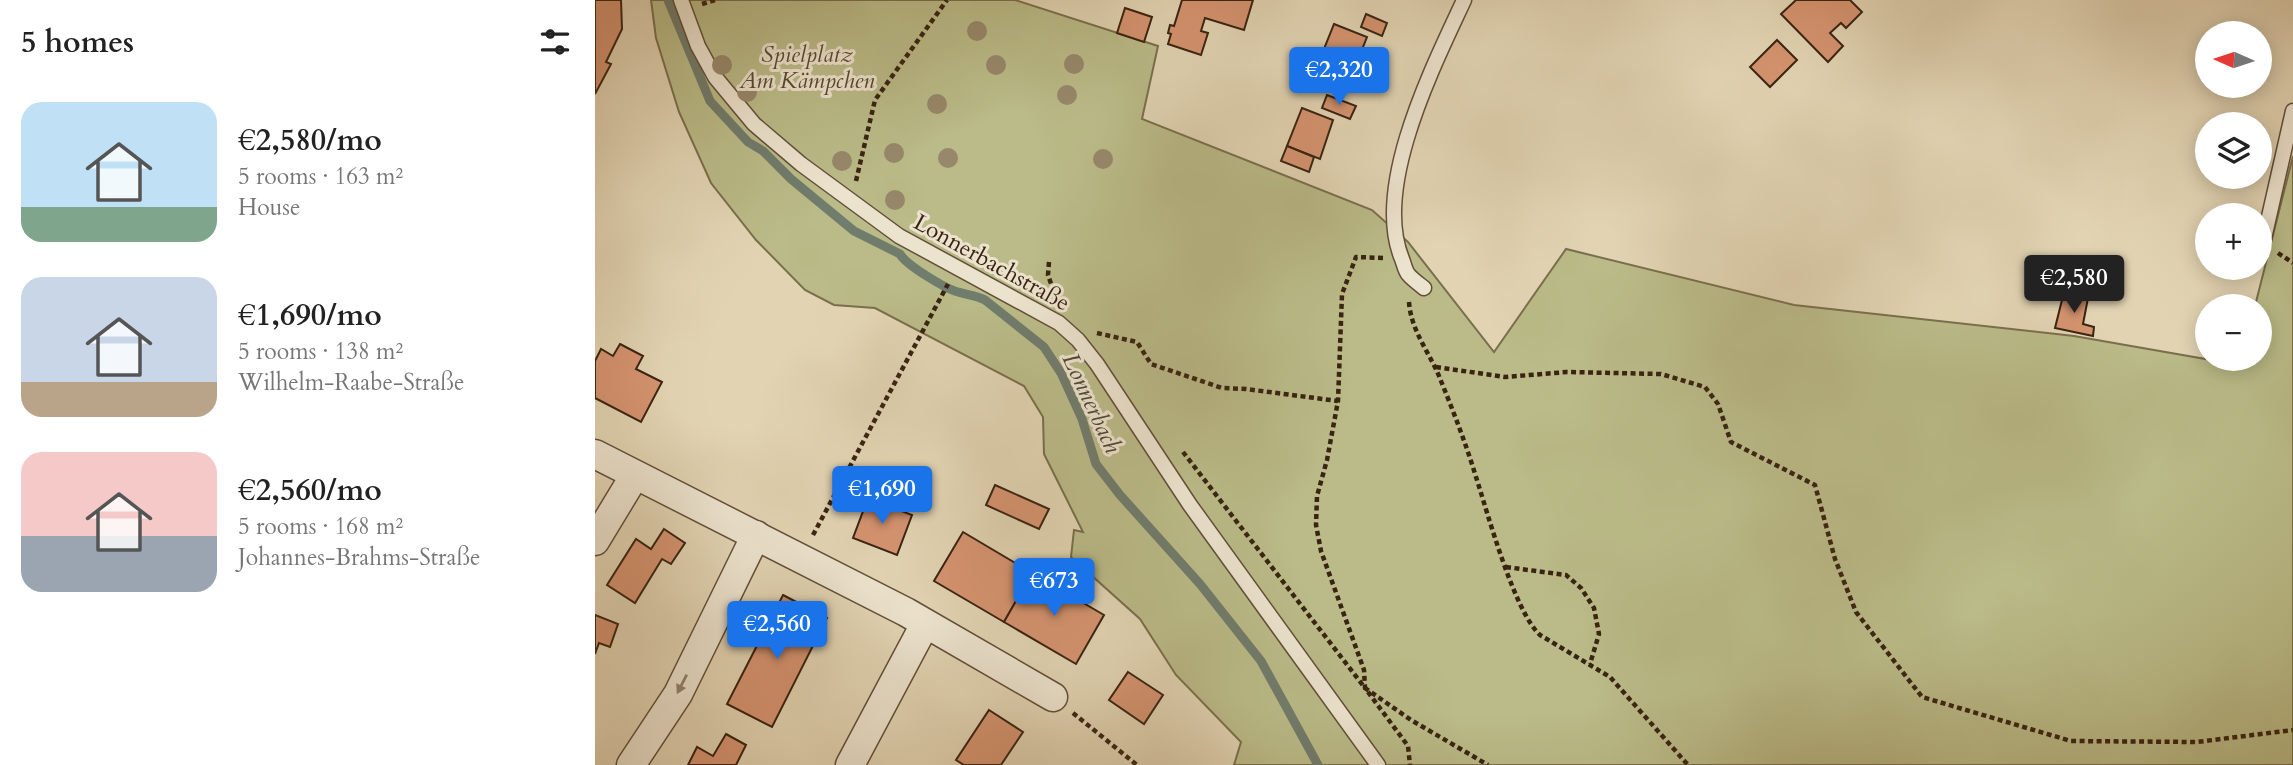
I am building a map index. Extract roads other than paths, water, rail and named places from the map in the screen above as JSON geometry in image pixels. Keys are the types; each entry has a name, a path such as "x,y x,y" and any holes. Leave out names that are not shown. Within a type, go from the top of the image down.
{"street":[{"path":"595,454 925,624 1053,697"},
{"path":"595,541 635,475"},
{"path":"631,765 678,694 756,536"},
{"path":"850,765 925,624"}],"lane":[{"name":"Lonnerbachstraße","path":"681,0 698,46 715,77 754,124 801,164 899,236 1059,323 1078,340 1097,364 1190,505 1378,765"},
{"path":"1424,288 1407,274 1395,244 1392,222 1401,165 1413,121 1464,0"},
{"path":"2272,203 2293,111"}],"waterway":[{"name":"Lonnerbach","path":"668,0 710,101 748,142 763,151 791,179 854,231 900,254 918,270 945,286 985,300 1044,347 1061,373 1082,419 1096,464 1120,495 1200,584 1261,661 1318,765"}],"park label":[{"name":"Spielplatz Am Kämpchen","path":"807,67"}]}
